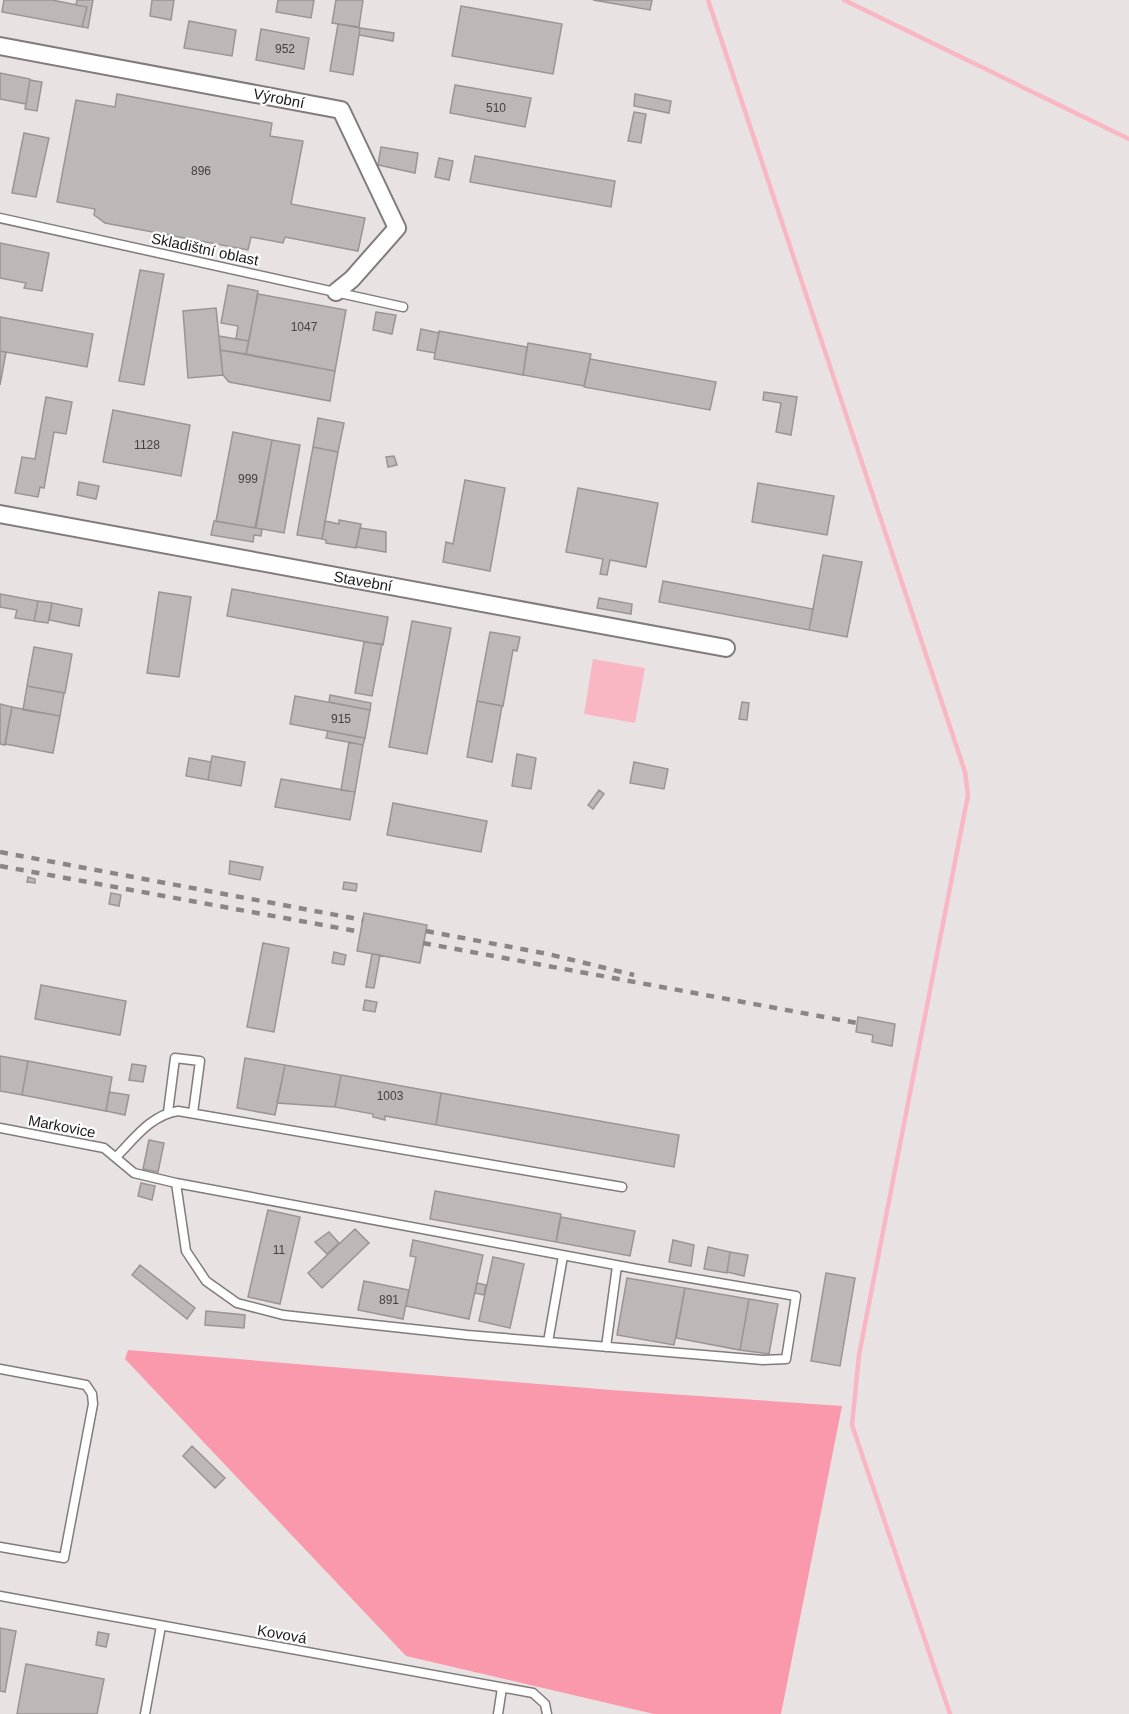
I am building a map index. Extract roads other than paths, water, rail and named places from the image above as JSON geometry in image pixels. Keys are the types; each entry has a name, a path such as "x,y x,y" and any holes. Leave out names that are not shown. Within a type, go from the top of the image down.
{"street":[{"name":"Výrobní","path":"0,46 341,110 397,228 352,279 336,292"},
{"name":"Stavební","path":"0,514 726,648"}],"lane":[{"name":"Skladištní oblast","path":"0,218 403,307"},
{"path":"168,1112 175,1058 200,1061 193,1113"},
{"path":"116,1157 152,1120 168,1112 193,1113 622,1187"},
{"name":"Markovice","path":"0,1128 104,1148 134,1173 176,1183 617,1266 796,1296 786,1359 763,1360 606,1347"},
{"path":"176,1183 186,1251 206,1281 237,1303 283,1315 606,1347 617,1266"},
{"path":"548,1342 563,1256"},
{"path":"0,1369 86,1385 92,1394 93,1404 64,1558 0,1546"},
{"name":"Kovová","path":"0,1596 533,1693 545,1704 547,1714"},
{"path":"146,1714 161,1626"},
{"path":"498,1714 502,1688"}],"waterway":[{"path":"708,0 965,772 968,795 859,1355 852,1425 950,1714"},
{"path":"844,0 1129,139"}],"railway":[{"path":"0,852 363,920"},
{"path":"0,866 361,932"},
{"path":"426,931 548,954 634,975"},
{"path":"423,943 857,1023"}]}
